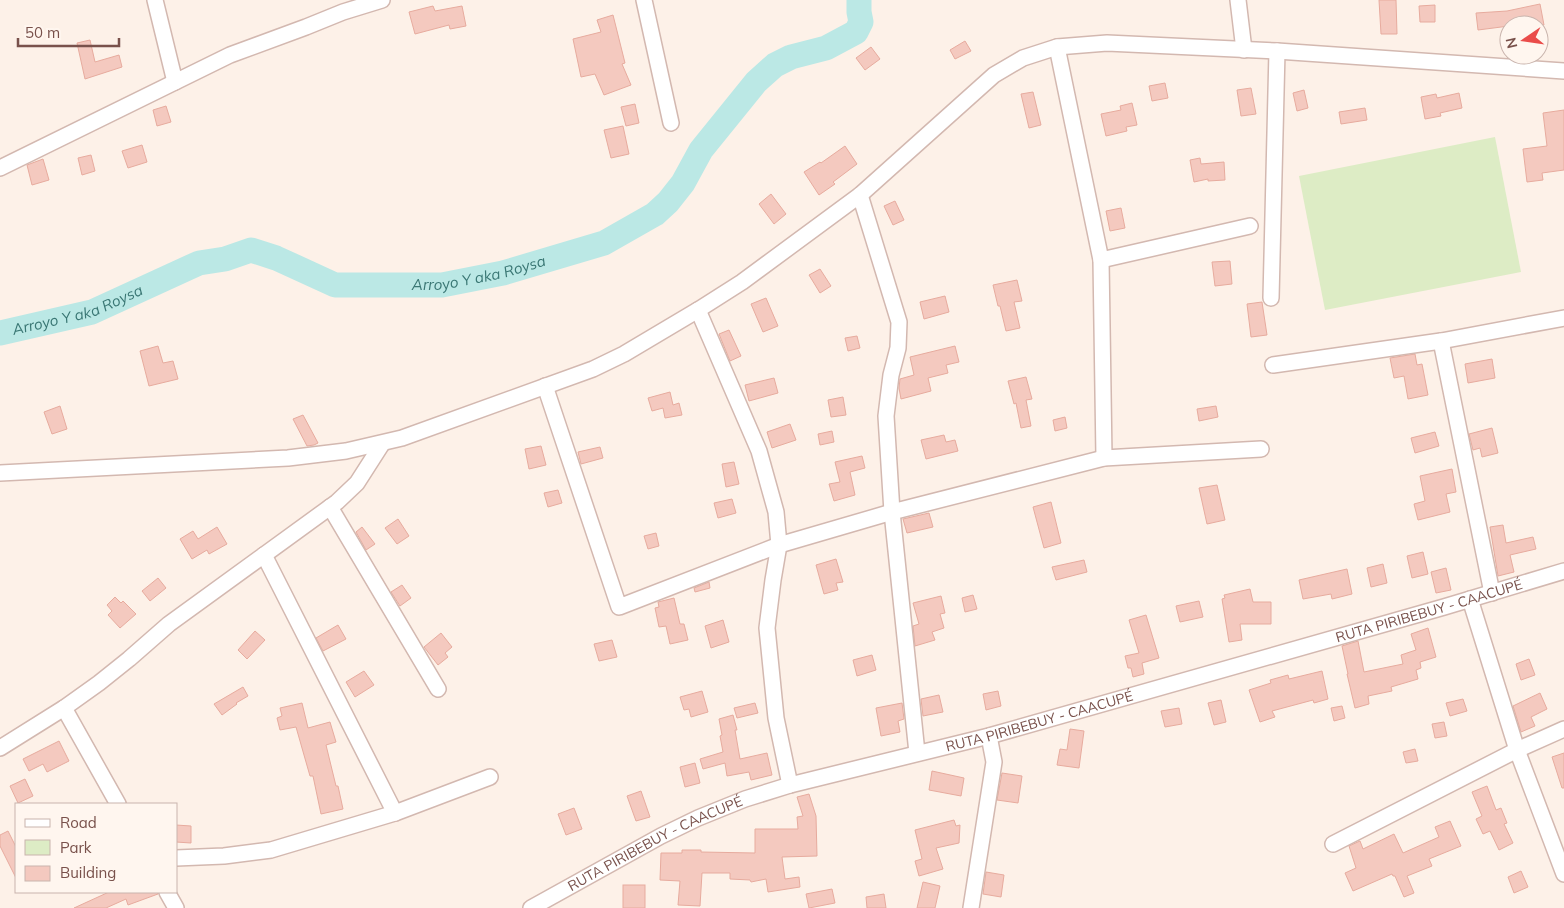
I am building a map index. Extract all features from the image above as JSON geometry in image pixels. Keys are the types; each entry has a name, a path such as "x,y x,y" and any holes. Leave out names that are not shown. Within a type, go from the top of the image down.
{"street":[{"path":"155,0 175,82"},
{"path":"0,168 230,54 343,12 382,0"},
{"path":"644,0 671,123"},
{"path":"1238,0 1244,50"},
{"path":"0,472 288,458 346,452 402,438 593,368 624,354 742,282 860,195 994,75 1022,58 1057,48 1107,43 1277,51 1564,71"},
{"path":"1057,48 1101,260 1104,458"},
{"path":"1271,298 1277,51"},
{"path":"860,195 899,322 898,348 891,375 886,416 892,512 918,754"},
{"path":"1101,260 1250,226"},
{"path":"698,310 759,451 776,512 779,545 767,628 776,718 790,785"},
{"path":"1273,365 1441,341 1564,318"},
{"path":"1441,341 1492,593"},
{"path":"545,386 619,607 779,545 892,512 1104,458 1261,449"},
{"path":"0,748 64,708 129,659 169,624 330,507 357,483 382,444"},
{"path":"330,507 438,689"},
{"path":"264,555 395,813"},
{"name":"RUTA PIRIBEBUY - CAACUPÉ","path":"531,908 626,854 698,818 745,799 790,785 989,736 1564,571"},
{"path":"1470,599 1517,750 1564,874"},
{"path":"64,708 117,803"},
{"path":"1334,844 1517,750 1564,729"},
{"path":"971,908 994,762 989,736"},
{"path":"178,858 224,856 271,850 395,813 490,777"}],"green space":[{"path":"1495,137 1521,272 1325,310 1299,176"}],"building":[{"path":"1379,0 1396,0 1397,34 1381,34"},
{"path":"1540,4 1542,15 1499,15 1499,27 1478,30 1476,13 1507,11"},
{"path":"1435,5 1435,22 1420,22 1419,6"},
{"path":"433,6 435,11 462,6 466,26 450,29 449,25 415,34 409,12"},
{"path":"613,15 625,63 622,64 631,85 604,95 595,74 581,77 573,39 601,32 597,20"},
{"path":"90,40 95,62 119,55 122,67 85,79 77,43"},
{"path":"965,41 971,51 955,59 950,50"},
{"path":"871,47 880,59 865,70 856,58"},
{"path":"1165,83 1168,98 1152,101 1149,86"},
{"path":"1251,88 1256,114 1241,116 1237,90"},
{"path":"1304,90 1308,108 1297,111 1293,93"},
{"path":"1033,92 1041,125 1029,128 1021,94"},
{"path":"1459,93 1462,108 1440,113 1441,116 1425,119 1421,97 1436,94 1437,98"},
{"path":"1132,103 1137,125 1126,127 1127,131 1106,136 1101,114 1121,110 1120,106"},
{"path":"635,104 639,123 626,126 621,107"},
{"path":"166,106 171,122 157,126 153,110"},
{"path":"1365,108 1367,120 1341,124 1339,112"},
{"path":"1564,110 1564,170 1542,173 1543,180 1527,182 1523,149 1547,146 1543,113"},
{"path":"623,126 629,154 611,158 604,130"},
{"path":"142,145 147,162 128,168 122,151"},
{"path":"845,146 857,164 833,182 835,184 819,195 804,172 821,163"},
{"path":"91,155 95,171 82,175 78,158"},
{"path":"1200,158 1201,164 1224,162 1225,180 1208,181 1208,179 1194,182 1190,160"},
{"path":"43,159 49,180 32,185 27,165"},
{"path":"771,194 786,214 774,224 759,204"},
{"path":"895,201 904,220 893,225 884,206"},
{"path":"1121,208 1125,228 1110,231 1106,211"},
{"path":"1230,261 1232,284 1215,286 1212,262"},
{"path":"820,269 831,286 820,293 809,275"},
{"path":"1017,280 1022,301 1014,302 1020,328 1006,331 993,285"},
{"path":"945,296 949,312 924,319 920,302"},
{"path":"766,298 778,326 763,332 751,304"},
{"path":"1262,302 1267,335 1251,337 1247,304"},
{"path":"729,330 741,356 730,361 719,334"},
{"path":"857,336 860,348 848,351 845,338"},
{"path":"158,346 163,363 173,361 178,379 149,386 140,351"},
{"path":"955,346 959,362 946,365 948,373 928,378 931,391 901,399 900,379 914,375 910,357"},
{"path":"1415,354 1417,365 1422,364 1428,395 1408,399 1404,376 1394,378 1390,358"},
{"path":"1492,359 1495,378 1468,383 1465,364"},
{"path":"1026,377 1032,399 1026,400 1031,426 1021,428 1016,403 1014,404 1008,381"},
{"path":"774,378 778,393 749,401 745,385"},
{"path":"670,392 673,405 679,403 682,415 665,418 663,408 652,411 648,398"},
{"path":"843,397 846,415 831,417 828,400"},
{"path":"60,406 67,429 52,434 44,412"},
{"path":"1216,406 1218,417 1199,421 1197,409"},
{"path":"303,415 318,443 314,445 307,446 293,419"},
{"path":"1065,417 1067,428 1055,431 1053,420"},
{"path":"790,424 796,440 772,448 767,432"},
{"path":"1492,428 1498,453 1482,457 1480,448 1473,450 1469,434"},
{"path":"832,431 834,442 820,445 818,434"},
{"path":"1435,432 1439,446 1415,453 1411,438"},
{"path":"944,435 946,442 955,440 958,451 926,459 921,440"},
{"path":"541,446 546,465 529,469 525,449"},
{"path":"600,447 603,458 581,464 578,452"},
{"path":"862,456 865,468 850,472 855,495 834,501 829,484 840,482 835,462"},
{"path":"734,462 739,484 726,487 722,464"},
{"path":"1452,469 1456,492 1446,494 1450,512 1418,520 1414,504 1425,501 1420,476"},
{"path":"1217,485 1225,520 1207,524 1199,488"},
{"path":"558,490 562,503 548,507 544,493"},
{"path":"732,499 736,513 718,518 714,503"},
{"path":"1051,502 1061,543 1044,548 1033,507"},
{"path":"929,513 933,527 907,533 903,519"},
{"path":"398,519 409,536 397,544 385,528"},
{"path":"1503,525 1506,543 1533,537 1536,549 1510,555 1514,572 1498,576 1490,527"},
{"path":"217,527 227,544 209,554 207,550 192,559 180,539 193,531 198,539"},
{"path":"362,527 375,544 366,550 356,532"},
{"path":"656,533 659,546 648,549 644,536"},
{"path":"1423,552 1428,574 1412,578 1407,556"},
{"path":"836,559 843,582 836,583 838,590 824,594 816,565"},
{"path":"1084,560 1087,572 1056,580 1052,567"},
{"path":"1383,564 1387,583 1371,587 1367,568"},
{"path":"1446,568 1451,590 1436,593 1431,572"},
{"path":"1347,569 1352,594 1332,599 1331,594 1303,599 1299,580"},
{"path":"158,578 166,588 150,601 142,591"},
{"path":"709,582 710,588 695,592 694,588"},
{"path":"402,585 411,598 400,606 391,592"},
{"path":"1250,589 1253,602 1271,602 1271,624 1240,624 1242,640 1229,642 1222,599 1225,598 1224,595"},
{"path":"973,595 977,609 965,612 962,598"},
{"path":"941,596 945,613 940,614 944,628 932,632 935,640 915,646 913,626 919,624 913,603"},
{"path":"115,597 121,603 123,601 136,614 120,628 108,615 112,611 107,605"},
{"path":"674,598 680,624 684,624 688,640 670,644 666,626 659,627 655,608 659,607 658,602"},
{"path":"1199,601 1203,617 1180,622 1176,606"},
{"path":"1146,615 1159,658 1142,663 1144,674 1133,677 1125,656 1139,653 1129,620"},
{"path":"723,620 729,642 711,648 705,626"},
{"path":"338,625 346,639 323,651 316,638"},
{"path":"1428,628 1436,657 1420,662 1421,668 1416,670 1418,679 1391,687 1392,691 1368,696 1369,704 1355,708 1342,646 1358,641 1364,672 1403,664 1401,655 1416,650 1411,634"},
{"path":"255,631 265,640 247,659 238,650"},
{"path":"441,633 452,647 445,653 448,657 438,665 424,647"},
{"path":"612,640 617,657 599,661 594,644"},
{"path":"872,655 876,670 857,676 853,660"},
{"path":"1529,659 1535,675 1521,680 1516,664"},
{"path":"364,671 374,685 355,697 346,682"},
{"path":"1322,671 1328,699 1314,703 1313,700 1272,711 1275,717 1260,722 1249,690 1271,683 1270,680 1288,675 1289,679"},
{"path":"243,687 248,696 222,715 214,704"},
{"path":"702,691 708,712 691,717 689,709 684,710 680,697"},
{"path":"998,691 1001,706 986,710 983,694"},
{"path":"1540,693 1547,709 1531,717 1535,726 1521,732 1513,706"},
{"path":"939,695 943,712 923,716 921,699"},
{"path":"1463,699 1467,711 1450,716 1446,703"},
{"path":"1221,700 1226,722 1214,725 1208,703"},
{"path":"302,703 308,728 330,722 336,742 326,745 343,809 321,814 313,776 310,776 296,727 280,730 277,718 282,716 280,708"},
{"path":"755,703 758,713 737,718 734,708"},
{"path":"902,703 904,719 898,721 900,732 881,736 876,708"},
{"path":"1342,706 1345,718 1334,721 1331,708"},
{"path":"1179,708 1182,724 1165,727 1161,711"},
{"path":"733,715 737,730 735,730 740,759 767,753 772,775 751,780 749,772 727,776 725,763 703,769 700,759 723,752 719,719"},
{"path":"1444,722 1447,736 1435,738 1432,724"},
{"path":"1070,729 1084,731 1079,768 1057,765 1060,749 1067,750"},
{"path":"59,741 69,761 47,772 43,764 29,771 23,759"},
{"path":"1415,749 1418,761 1406,763 1403,752"},
{"path":"1564,753 1564,788 1562,788 1552,757"},
{"path":"695,763 700,783 685,787 680,767"},
{"path":"932,771 964,778 961,796 929,790"},
{"path":"1002,773 1022,776 1018,803 997,800"},
{"path":"25,779 33,796 18,803 10,786"},
{"path":"1487,786 1496,810 1501,808 1507,823 1504,824 1513,843 1499,850 1490,831 1483,834 1476,819 1482,816 1472,792"},
{"path":"641,791 650,817 636,821 627,796"},
{"path":"809,794 816,816 817,856 782,857 785,879 799,877 800,887 768,892 766,879 751,882 750,880 730,879 730,873 702,873 700,906 678,905 680,881 660,880 661,853 682,853 682,850 701,850 701,852 755,853 755,829 798,829 797,817 803,816 797,797"},
{"path":"574,808 582,829 566,835 558,814"},
{"path":"954,820 956,826 960,825 959,843 936,848 943,869 919,876 915,861 922,859 915,830"},
{"path":"1450,821 1461,846 1429,859 1432,866 1407,876 1414,893 1404,897 1395,876 1392,874 1353,891 1345,873 1356,868 1349,846 1360,841 1363,849 1394,834 1403,853 1439,837 1435,827"},
{"path":"178,825 191,826 191,843 178,842"},
{"path":"8,831 15,845 15,876 0,846 0,835"},
{"path":"1521,871 1528,887 1514,893 1508,877"},
{"path":"986,872 1004,875 1001,897 983,894"},
{"path":"923,882 940,886 935,908 917,908"},
{"path":"623,885 645,885 645,908 623,908"},
{"path":"832,889 835,903 809,908 806,894"},
{"path":"107,893 158,893 128,905 126,899 106,908 74,908"},
{"path":"884,894 886,908 867,908 866,897"}],"waterway":[{"name":"Arroyo Y aka Roysa","path":"0,333 92,312 199,263 225,259 251,250 276,258 335,285 442,285 503,273 604,243 655,214 668,202 683,183 701,150 756,82 775,65 791,57 826,48 856,32 861,22 859,0"}]}
